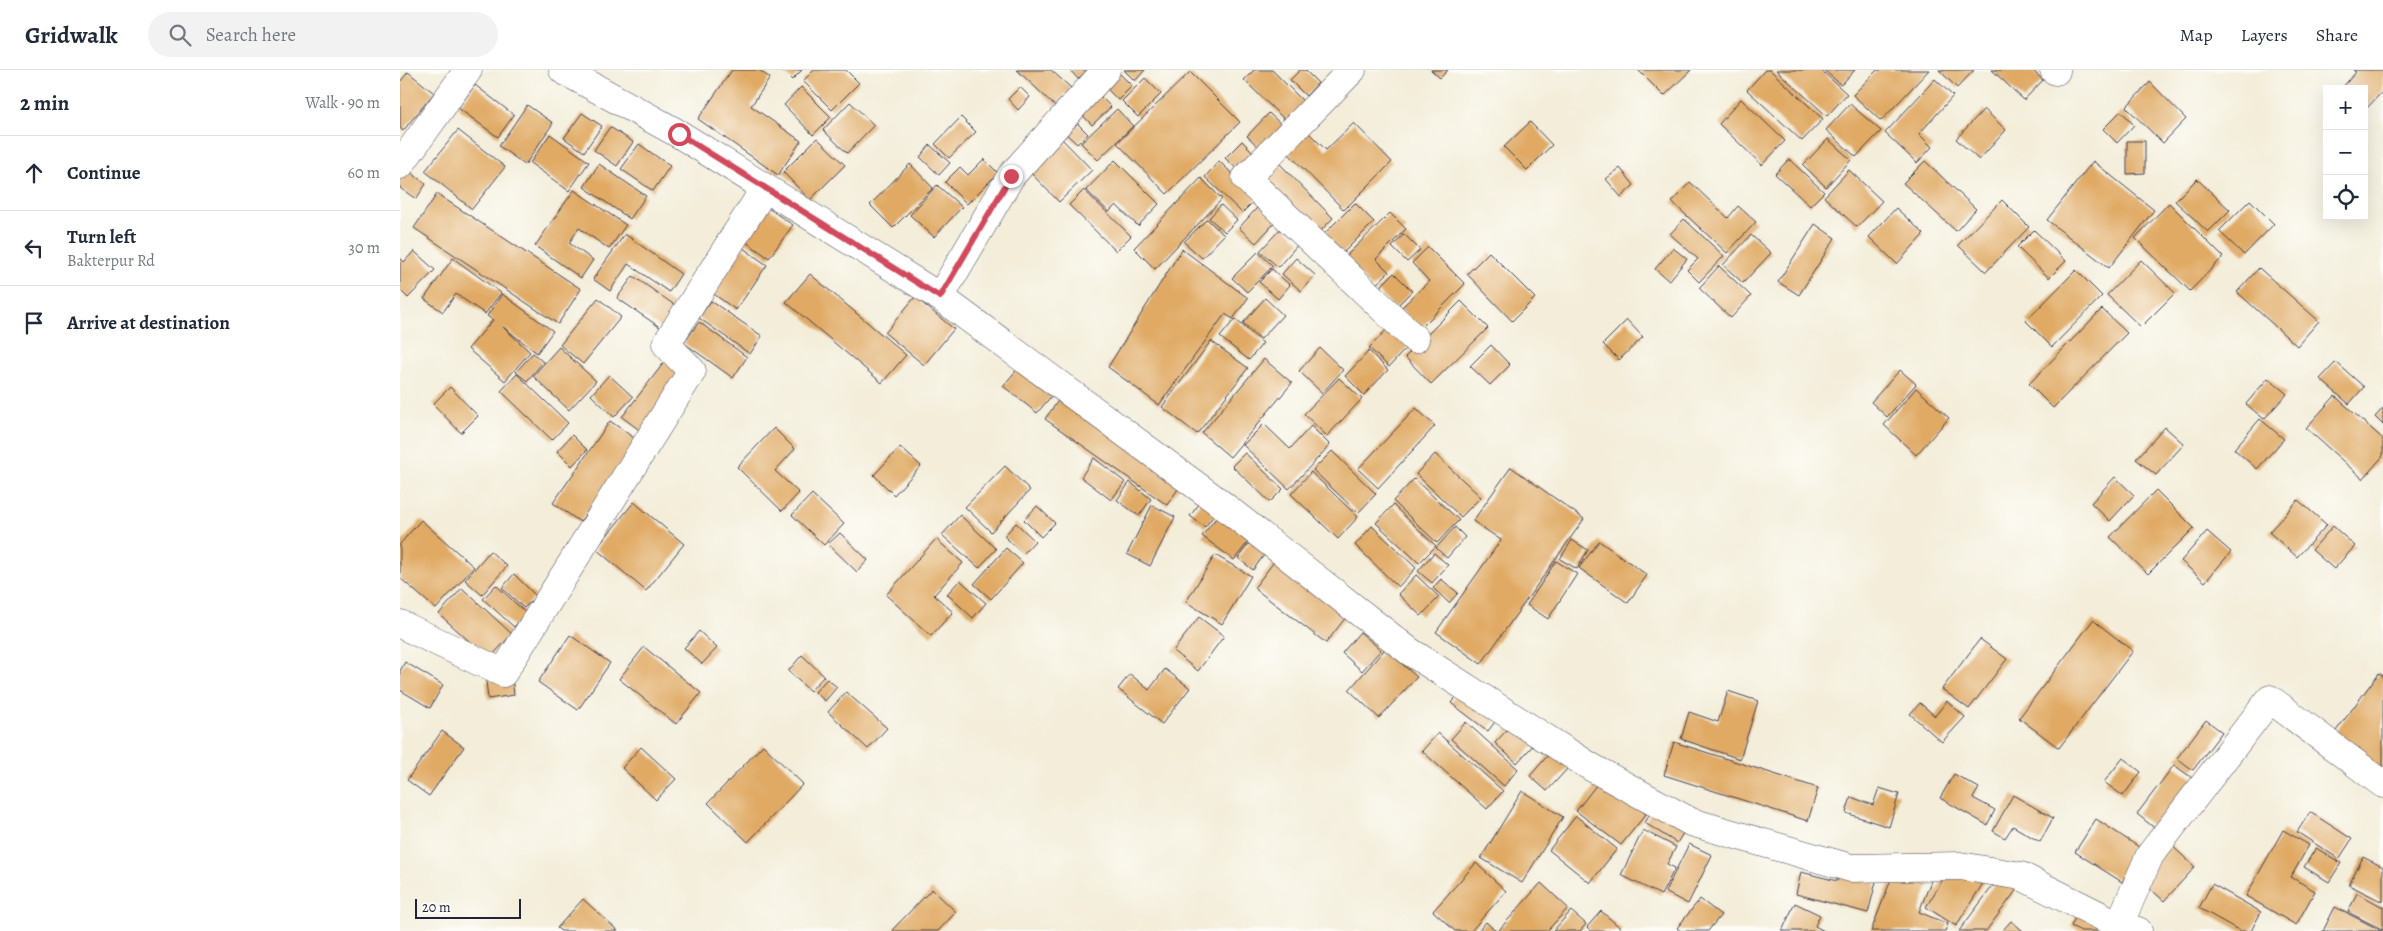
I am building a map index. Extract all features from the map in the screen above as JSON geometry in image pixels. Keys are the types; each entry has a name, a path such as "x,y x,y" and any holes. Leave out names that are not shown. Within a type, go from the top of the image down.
{"street":[{"path":"400,165 468,70"},
{"path":"562,70 679,134 940,297 1216,500 1408,651 1591,767 1691,822 1850,868 1960,866 2021,876 2129,928 2150,855 2270,699 2383,784"},
{"path":"940,297 1011,176 1106,70"},
{"path":"1352,70 1246,178 1415,339"},
{"path":"400,624 503,673 692,371 666,344 765,188"}],"building":[{"path":"732,70 759,70 770,78 751,106 801,141 778,175 698,119"},
{"path":"782,70 802,70 792,80"},
{"path":"814,70 846,70 859,83 832,110 803,81"},
{"path":"1017,70 1051,70 1071,88 1055,106"},
{"path":"1070,70 1088,70 1078,79"},
{"path":"1124,70 1145,70 1135,81"},
{"path":"1254,70 1272,70 1304,102 1286,121 1244,80"},
{"path":"1300,70 1305,70 1318,83 1306,96 1290,80"},
{"path":"1431,70 1448,70 1440,78"},
{"path":"1638,70 1691,70 1664,96"},
{"path":"1765,70 1770,70 1823,119 1802,141 1747,90"},
{"path":"1776,70 1821,70 1847,94 1827,116"},
{"path":"1824,70 1855,70 1841,85"},
{"path":"1877,70 1929,70 1881,121 1853,95"},
{"path":"1939,70 1974,70 1957,88"},
{"path":"1992,70 2032,70 2043,80 2024,100"},
{"path":"2353,70 2383,70 2383,91 2368,107 2368,85 2345,85 2356,72"},
{"path":"1117,71 1132,86 1118,100 1103,85"},
{"path":"408,72 434,93 403,131 400,128 400,82"},
{"path":"1190,72 1240,122 1167,194 1117,143"},
{"path":"1145,78 1161,94 1138,117 1122,101"},
{"path":"1935,79 1953,96 1919,134 1932,147 1917,163 1885,133"},
{"path":"2150,82 2186,119 2163,143 2126,107"},
{"path":"475,85 514,115 498,137 458,108"},
{"path":"801,87 831,117 813,135 784,105"},
{"path":"1020,87 1030,97 1018,110 1008,99"},
{"path":"1095,91 1111,107 1092,125 1077,109"},
{"path":"1741,99 1785,141 1762,165 1719,124"},
{"path":"850,102 874,125 847,153 823,130"},
{"path":"1850,104 1881,131 1856,157 1826,130"},
{"path":"527,105 553,123 525,165 499,146"},
{"path":"1117,109 1133,126 1098,160 1081,143"},
{"path":"1984,109 2006,130 1979,160 1956,139"},
{"path":"2121,111 2134,125 2117,143 2103,129"},
{"path":"582,113 602,126 584,152 564,138"},
{"path":"1269,113 1285,128 1262,150 1247,136"},
{"path":"961,117 976,132 949,158 935,144"},
{"path":"1073,119 1088,134 1077,144 1062,130"},
{"path":"1530,122 1552,145 1527,170 1504,147"},
{"path":"1354,123 1392,162 1344,210 1283,148 1304,128 1326,150"},
{"path":"610,127 633,142 617,166 594,150"},
{"path":"458,130 505,167 472,209 425,171"},
{"path":"550,134 589,162 569,191 530,163"},
{"path":"1060,137 1092,170 1059,202 1027,169"},
{"path":"817,138 845,165 810,200 783,172"},
{"path":"1828,139 1851,160 1826,187 1803,165"},
{"path":"1242,141 1257,156 1241,173 1225,158"},
{"path":"2127,141 2145,141 2145,173 2127,174"},
{"path":"639,144 670,166 653,191 621,169"},
{"path":"930,145 950,163 939,175 920,157"},
{"path":"1274,158 1333,218 1316,236 1256,175"},
{"path":"984,159 998,173 967,204 945,182 960,167 968,175"},
{"path":"1789,159 1824,192 1810,206 1775,174"},
{"path":"1115,160 1159,204 1138,226 1116,205 1109,212 1086,190"},
{"path":"1219,161 1257,198 1242,213 1205,177"},
{"path":"1925,161 1976,209 1956,231 1903,183"},
{"path":"2093,161 2154,210 2109,268 2047,220"},
{"path":"599,164 646,196 630,219 584,187"},
{"path":"910,164 933,188 893,228 870,205"},
{"path":"1620,168 1634,185 1621,197 1606,179"},
{"path":"406,169 426,184 416,199 400,188 400,177"},
{"path":"1849,170 1882,201 1857,227 1824,197"},
{"path":"1201,178 1222,199 1155,269 1134,248"},
{"path":"2197,179 2230,210 2208,232 2175,201"},
{"path":"1690,182 1728,218 1738,206 1756,222 1727,253 1672,202"},
{"path":"937,185 962,207 934,237 910,215"},
{"path":"574,190 626,225 609,249 579,228 569,243 593,260 581,278 535,246"},
{"path":"1084,190 1131,236 1116,251 1069,205"},
{"path":"437,194 581,289 558,324 414,228"},
{"path":"1264,200 1281,216 1256,243 1239,228"},
{"path":"2002,200 2029,227 1986,272 1958,245"},
{"path":"2250,200 2274,224 2244,255 2219,231"},
{"path":"1355,203 1374,222 1339,257 1320,238"},
{"path":"2169,203 2223,257 2190,291 2135,238"},
{"path":"762,204 793,225 769,258 739,237"},
{"path":"1221,205 1237,220 1225,232 1209,218"},
{"path":"1896,208 1924,234 1897,264 1869,237"},
{"path":"1390,213 1406,229 1376,259 1389,272 1372,288 1344,258"},
{"path":"1207,219 1224,235 1202,258 1184,242"},
{"path":"1684,219 1724,256 1699,282 1687,270 1698,259 1670,234"},
{"path":"1815,224 1835,238 1799,295 1778,282"},
{"path":"1283,226 1300,242 1278,267 1260,251"},
{"path":"2034,230 2066,261 2049,278 2017,247"},
{"path":"625,234 681,274 669,292 628,264 610,291 593,279"},
{"path":"1404,234 1420,250 1407,262 1392,247"},
{"path":"1751,235 1771,253 1743,283 1723,265"},
{"path":"1428,247 1465,284 1420,329 1400,309 1429,281 1412,263"},
{"path":"743,248 767,265 736,310 711,292"},
{"path":"1673,248 1687,259 1669,281 1655,269"},
{"path":"1182,249 1248,298 1233,319 1225,314 1159,405 1108,367"},
{"path":"414,251 435,270 408,298 400,290 400,258 404,262"},
{"path":"1258,252 1273,266 1247,292 1232,278"},
{"path":"1489,252 1535,298 1512,321 1467,274"},
{"path":"453,258 501,293 485,314 456,294 443,312 424,299"},
{"path":"1296,258 1315,275 1301,291 1282,274"},
{"path":"2141,260 2175,293 2141,327 2107,295"},
{"path":"1719,266 1751,296 1731,318 1699,288"},
{"path":"2259,268 2319,321 2297,346 2237,292"},
{"path":"1272,269 1290,285 1278,299 1259,282"},
{"path":"2076,270 2102,296 2052,347 2026,321"},
{"path":"1394,273 1412,291 1395,308 1377,290"},
{"path":"810,274 906,355 882,383 786,302"},
{"path":"633,276 676,306 661,328 617,298"},
{"path":"502,294 553,331 537,353 503,327 530,352 505,381 468,349 493,320 487,316"},
{"path":"915,297 954,329 924,365 885,333"},
{"path":"598,298 621,317 583,364 560,345"},
{"path":"1265,298 1283,315 1261,339 1243,323"},
{"path":"711,301 762,336 750,354 699,318"},
{"path":"1461,301 1488,328 1431,384 1405,357"},
{"path":"2102,309 2127,333 2053,408 2029,384"},
{"path":"1235,319 1263,343 1249,360 1220,337"},
{"path":"1627,320 1643,337 1619,360 1603,344"},
{"path":"699,322 747,357 733,378 684,343"},
{"path":"1389,327 1409,345 1389,367 1369,348"},
{"path":"1211,341 1248,368 1197,434 1162,407"},
{"path":"1491,345 1510,365 1490,385 1470,366"},
{"path":"559,347 596,381 569,410 533,376"},
{"path":"1320,348 1343,370 1322,393 1299,371"},
{"path":"1369,351 1388,370 1364,395 1345,376"},
{"path":"533,353 543,362 527,381 516,372"},
{"path":"1264,359 1292,383 1230,457 1202,433"},
{"path":"666,360 686,375 642,432 622,417"},
{"path":"2336,362 2364,387 2349,404 2320,379"},
{"path":"1020,366 1053,394 1037,413 1003,386"},
{"path":"1900,370 1916,384 1887,417 1871,402"},
{"path":"517,374 568,423 552,440 501,391"},
{"path":"609,375 633,397 614,417 591,395"},
{"path":"1339,378 1362,399 1327,436 1304,414"},
{"path":"2268,378 2287,394 2264,419 2246,404"},
{"path":"450,387 478,416 461,433 433,404"},
{"path":"1916,388 1949,418 1916,455 1884,425"},
{"path":"1065,391 1187,476 1167,505 1045,419"},
{"path":"2335,396 2383,439 2383,456 2363,479 2306,428"},
{"path":"1416,408 1435,426 1378,488 1358,469"},
{"path":"2383,408 2383,425 2375,417"},
{"path":"2260,419 2284,439 2257,469 2234,449"},
{"path":"610,421 637,440 580,522 553,503"},
{"path":"1264,424 1290,449 1311,426 1330,445 1289,489 1243,445"},
{"path":"2165,427 2184,444 2156,475 2136,459"},
{"path":"774,428 795,449 775,471 799,493 782,511 737,467"},
{"path":"572,435 587,450 572,466 557,451"},
{"path":"900,447 921,466 894,495 874,475"},
{"path":"1332,451 1376,494 1358,513 1313,470"},
{"path":"1245,453 1283,489 1270,502 1232,466"},
{"path":"1435,454 1481,497 1461,517 1416,474"},
{"path":"1094,458 1125,482 1111,500 1081,477"},
{"path":"1005,466 1030,490 991,532 965,507"},
{"path":"1511,467 1584,519 1481,664 1436,632 1501,540 1473,521"},
{"path":"1311,472 1358,517 1338,539 1291,494"},
{"path":"2115,477 2134,495 2110,521 2091,503"},
{"path":"1414,479 1459,520 1437,543 1393,501"},
{"path":"1130,482 1151,499 1139,516 1117,500"},
{"path":"2156,490 2194,528 2148,574 2110,537"},
{"path":"812,494 844,524 824,545 792,515"},
{"path":"1206,495 1221,506 1205,527 1190,516"},
{"path":"2298,500 2327,525 2297,557 2269,532"},
{"path":"634,502 684,544 646,591 596,549"},
{"path":"1152,505 1175,517 1150,566 1127,554"},
{"path":"1393,505 1436,546 1419,563 1376,523"},
{"path":"1037,506 1055,523 1041,537 1024,520"},
{"path":"1224,508 1255,533 1234,560 1202,536"},
{"path":"960,515 996,549 979,568 942,535"},
{"path":"421,520 474,567 436,609 400,578 400,544"},
{"path":"1016,523 1035,541 1023,554 1004,536"},
{"path":"1372,526 1416,568 1398,587 1355,545"},
{"path":"2333,526 2355,546 2334,569 2312,550"},
{"path":"1455,527 1465,537 1447,558 1436,548"},
{"path":"2207,531 2231,552 2205,582 2181,561"},
{"path":"840,533 868,560 857,572 828,544"},
{"path":"1255,535 1270,547 1253,570 1238,558"},
{"path":"936,539 963,563 934,595 953,612 931,636 886,595"},
{"path":"1572,540 1588,550 1577,569 1560,559"},
{"path":"1599,541 1647,575 1628,603 1579,568"},
{"path":"1006,548 1023,563 991,599 974,584"},
{"path":"1283,550 1356,604 1326,643 1254,588"},
{"path":"490,551 507,566 482,595 465,580"},
{"path":"1434,553 1448,565 1432,583 1418,571"},
{"path":"1215,555 1251,576 1222,624 1186,602"},
{"path":"1556,561 1577,574 1548,619 1527,605"},
{"path":"514,574 536,596 524,608 502,588"},
{"path":"1416,575 1439,597 1421,616 1398,594"},
{"path":"1441,579 1458,593 1449,603 1433,588"},
{"path":"960,580 986,603 973,618 947,594"},
{"path":"496,585 526,613 514,627 483,599"},
{"path":"462,588 512,634 489,659 439,614"},
{"path":"1199,617 1224,636 1198,671 1173,651"},
{"path":"2093,620 2133,651 2059,748 2019,718"},
{"path":"699,631 717,648 702,664 684,648"},
{"path":"1360,632 1381,650 1362,671 1342,653"},
{"path":"570,635 610,663 578,710 538,682"},
{"path":"1980,639 2007,659 1969,709 1942,689"},
{"path":"644,647 701,693 676,724 619,679"},
{"path":"1385,649 1417,677 1379,718 1349,690"},
{"path":"802,655 824,676 810,691 788,671"},
{"path":"405,662 443,685 430,708 400,690 400,671"},
{"path":"1165,669 1190,688 1162,724 1118,689 1130,674 1149,690"},
{"path":"2379,673 2383,676 2383,772 2333,735"},
{"path":"512,677 514,695 488,699 486,681"},
{"path":"827,679 837,687 825,701 815,692"},
{"path":"1467,681 1504,710 1488,731 1451,703"},
{"path":"1728,691 1758,701 1740,759 1681,739 1689,712 1718,722"},
{"path":"846,692 887,728 868,749 828,712"},
{"path":"1947,701 1965,717 1942,742 1910,714 1920,703 1935,716"},
{"path":"2206,720 2222,732 2193,770 2177,758"},
{"path":"1515,721 1537,741 1517,763 1495,743"},
{"path":"1466,722 1518,769 1504,786 1451,739"},
{"path":"442,731 464,747 429,796 407,780"},
{"path":"1438,733 1503,791 1487,809 1422,751"},
{"path":"1674,742 1818,788 1808,821 1664,775"},
{"path":"763,745 803,784 748,842 708,803"},
{"path":"641,747 676,779 656,800 622,768"},
{"path":"1550,753 1568,768 1547,791 1530,776"},
{"path":"2123,758 2141,772 2123,796 2104,782"},
{"path":"2174,765 2195,780 2157,830 2137,814"},
{"path":"1954,774 1979,788 1973,798 1995,810 1987,825 1940,798"},
{"path":"1601,779 1646,814 1621,845 1576,811"},
{"path":"1879,788 1899,794 1889,827 1846,813 1851,797 1873,805"},
{"path":"1522,791 1563,817 1522,883 1481,858"},
{"path":"2013,795 2053,818 2040,842 2013,826 2005,838 1993,831"},
{"path":"1655,805 1688,825 1677,843 1645,823"},
{"path":"2310,812 2352,839 2339,859 2297,832"},
{"path":"1576,816 1617,849 1590,883 1549,850"},
{"path":"2096,819 2142,849 2122,882 2075,852"},
{"path":"1643,830 1676,847 1667,864 1675,868 1661,895 1621,875"},
{"path":"2283,830 2309,845 2291,877 2315,891 2296,925 2246,896"},
{"path":"2168,842 2195,867 2164,901 2137,877"},
{"path":"1689,844 1712,855 1688,904 1665,892"},
{"path":"2316,848 2341,863 2329,882 2304,867"},
{"path":"2363,857 2383,867 2383,902 2349,885"},
{"path":"1956,858 1987,877 1956,926 1926,907"},
{"path":"1899,859 1934,873 1919,912 1948,924 1945,931 1871,931"},
{"path":"1476,863 1506,891 1471,931 1455,931 1433,911"},
{"path":"1841,864 1878,874 1868,913 1796,894 1801,872 1837,881"},
{"path":"2001,875 2018,888 1986,931 1959,931"},
{"path":"1541,883 1568,908 1547,931 1498,931"},
{"path":"2212,884 2261,912 2251,931 2240,931 2199,908"},
{"path":"932,889 956,912 938,931 894,931 893,929"},
{"path":"2357,893 2383,907 2383,930 2348,912"},
{"path":"583,899 618,931 561,931 557,928"},
{"path":"1700,899 1721,915 1708,931 1681,931 1677,928"},
{"path":"1795,903 1820,915 1815,926 1824,931 1782,931"},
{"path":"2082,903 2108,931 2081,931 2071,926"},
{"path":"2335,907 2382,931 2323,931"},
{"path":"1571,911 1586,924 1580,931 1553,931"},
{"path":"1601,911 1624,931 1591,931 1587,927"},
{"path":"2011,921 2023,931 2002,931"},
{"path":"1486,922 1496,931 1478,931"}],"route":[{"path":"679,134 940,297 1011,176"}]}
